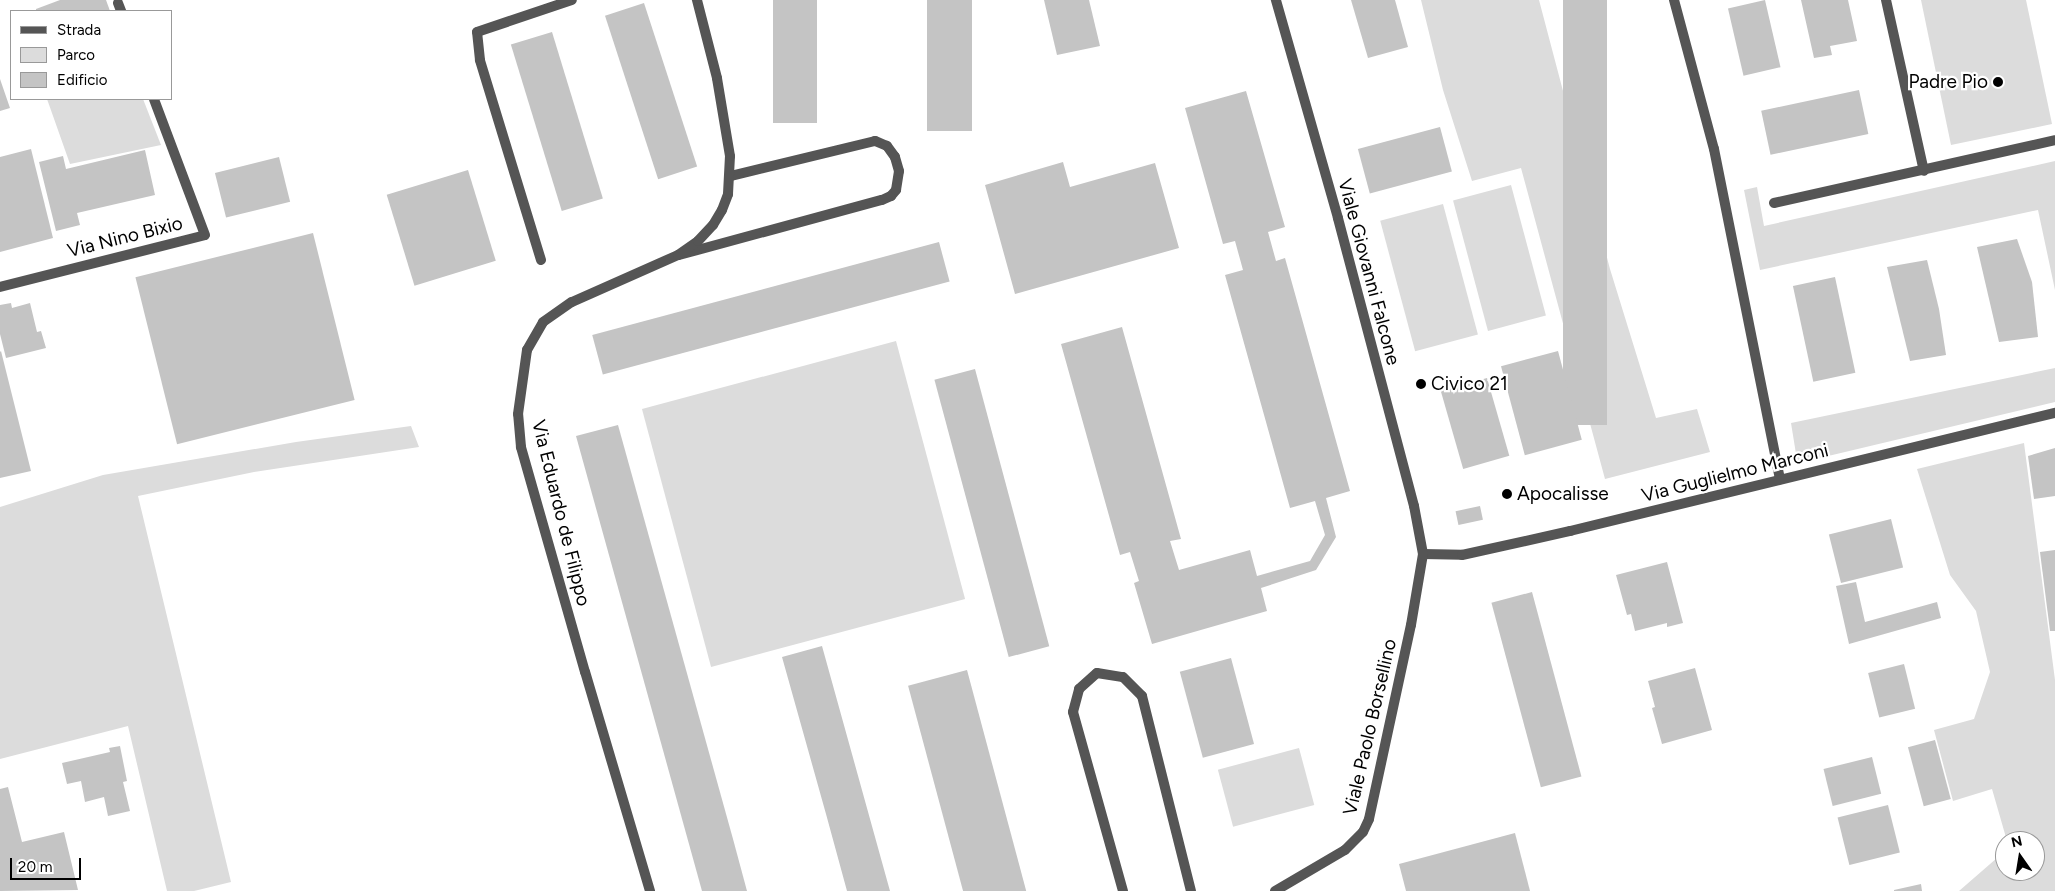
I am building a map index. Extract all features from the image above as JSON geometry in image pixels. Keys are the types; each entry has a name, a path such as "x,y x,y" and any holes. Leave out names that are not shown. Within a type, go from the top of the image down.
{"street":[{"path":"541,260 480,60 477,32 572,0"},
{"name":"Via Eduardo de Filippo","path":"650,891 585,672 522,447 518,414 527,350 543,322 572,302 678,255 698,241 713,225 722,210 728,194 730,156 717,78 697,0"},
{"name":"Viale Giovanni Falcone","path":"1276,0 1335,209 1406,478 1422,554"},
{"path":"1674,0 1714,149 1780,479"},
{"path":"1886,0 1924,171"},
{"name":"Via Nino Bixio","path":"0,287 205,235 154,100"},
{"path":"1774,203 1924,171 2055,140"},
{"path":"678,255 882,200 891,196 896,190 900,171 895,157 887,146 875,141 730,176"},
{"name":"Via Guglielmo Marconi","path":"1422,554 1462,555 1570,531 2055,413"},
{"name":"Viale Paolo Borsellino","path":"1275,891 1345,850 1360,836 1369,819 1411,625 1422,554"},
{"path":"1124,891 1073,712 1079,689 1097,673 1123,677 1142,696 1191,891"}],"green space":[{"path":"1421,0 1539,0 1610,269 1656,418 1697,409 1710,452 1605,479 1521,168 1472,181 1443,90"},
{"path":"1921,0 2026,0 2052,124 1951,145"},
{"path":"47,100 143,100 161,145 70,164"},
{"path":"2055,161 2055,290 2038,210 1760,270 1744,190 1757,187 1764,226"},
{"path":"1511,185 1546,315 1488,331 1453,201"},
{"path":"1443,204 1478,334 1415,351 1380,221"},
{"path":"896,341 965,599 711,667 642,409"},
{"path":"2055,368 2055,402 1803,462 1797,460 1791,423"},
{"path":"411,426 419,447 254,472 138,496 231,882 194,891 167,891 128,726 0,759 0,507 103,475 296,442"},
{"path":"2024,443 2055,680 2055,891 1959,891 1995,860 1995,881 2045,881 2045,831 2004,831 1992,789 1953,801 1934,730 1974,719 1990,672 1976,611 1950,575 1917,469"},
{"path":"1299,748 1314,805 1233,827 1218,770"}],"building":[{"path":"60,0 106,0 110,10 36,10"},
{"path":"773,0 817,0 817,123 773,123"},
{"path":"927,0 972,0 972,131 927,131"},
{"path":"1044,0 1089,0 1100,46 1057,55"},
{"path":"1351,0 1395,0 1408,47 1368,58"},
{"path":"1563,0 1607,0 1607,425 1563,425"},
{"path":"1765,0 1781,67 1743,76 1728,9"},
{"path":"1801,0 1848,0 1857,41 1830,46 1832,55 1814,58"},
{"path":"644,3 697,167 658,179 605,16"},
{"path":"552,32 603,198 562,211 511,45"},
{"path":"0,79 10,108 0,111"},
{"path":"1859,90 1868,134 1771,155 1761,111"},
{"path":"1246,91 1285,227 1268,232 1276,261 1285,258 1350,491 1326,498 1336,537 1316,570 1261,588 1267,611 1152,644 1134,583 1139,581 1130,552 1120,555 1061,344 1122,327 1181,539 1170,541 1179,570 1250,550 1257,576 1310,561 1325,535 1315,501 1290,508 1225,275 1243,270 1235,241 1223,244 1185,108"},
{"path":"1440,127 1452,171 1370,193 1358,149"},
{"path":"31,149 53,238 0,252 0,157"},
{"path":"145,150 155,195 77,213 80,225 56,231 39,162 63,156 66,169"},
{"path":"279,157 290,202 226,218 215,173"},
{"path":"1063,162 1070,187 1155,163 1179,248 1015,294 985,185"},
{"path":"468,170 496,261 414,286 387,195"},
{"path":"313,233 355,400 177,444 135,277"},
{"path":"2017,239 2032,282 2038,337 1999,342 1977,247"},
{"path":"939,242 950,282 603,375 592,335"},
{"path":"1927,260 1939,309 1946,355 1910,361 1887,267"},
{"path":"1835,277 1855,373 1813,382 1793,286"},
{"path":"11,303 12,308 30,303 37,332 41,331 46,348 6,358 0,334 0,305"},
{"path":"1558,351 1582,440 1525,455 1501,366"},
{"path":"0,352 31,471 0,478"},
{"path":"975,369 1049,646 1009,657 934,380"},
{"path":"1487,378 1509,456 1463,469 1441,391"},
{"path":"618,425 747,891 702,891 576,436"},
{"path":"2055,448 2055,496 2034,499 2028,456"},
{"path":"1480,506 1483,520 1458,525 1456,511"},
{"path":"1891,519 1903,568 1841,583 1829,534"},
{"path":"2055,550 2055,631 2050,631 2040,552"},
{"path":"1667,562 1683,623 1667,627 1667,623 1635,631 1631,614 1627,615 1616,575"},
{"path":"1856,582 1865,622 1937,602 1941,618 1849,644 1836,586"},
{"path":"1532,592 1581,776 1541,787 1491,603"},
{"path":"822,646 890,891 847,891 782,657"},
{"path":"1231,658 1254,744 1203,758 1180,672"},
{"path":"1904,664 1915,709 1879,718 1868,673"},
{"path":"1695,668 1712,730 1662,744 1652,708 1655,707 1648,681"},
{"path":"967,670 1026,891 963,891 908,686"},
{"path":"1935,740 1951,799 1924,806 1908,747"},
{"path":"120,746 127,781 123,782 130,811 108,816 104,797 85,802 81,781 67,784 62,763 110,752 109,748"},
{"path":"1872,757 1881,794 1833,806 1823,769"},
{"path":"8,787 22,842 64,832 78,890 0,891 0,789"},
{"path":"1888,805 1900,853 1849,865 1838,818"},
{"path":"1515,833 1530,891 1406,891 1399,864"},
{"path":"1921,884 1922,891 1894,891 1894,890"}],"place":[{"name":"Padre Pio","path":"1998,82"},
{"name":"Civico 21","path":"1421,384"},
{"name":"Apocalisse","path":"1507,494"}]}
